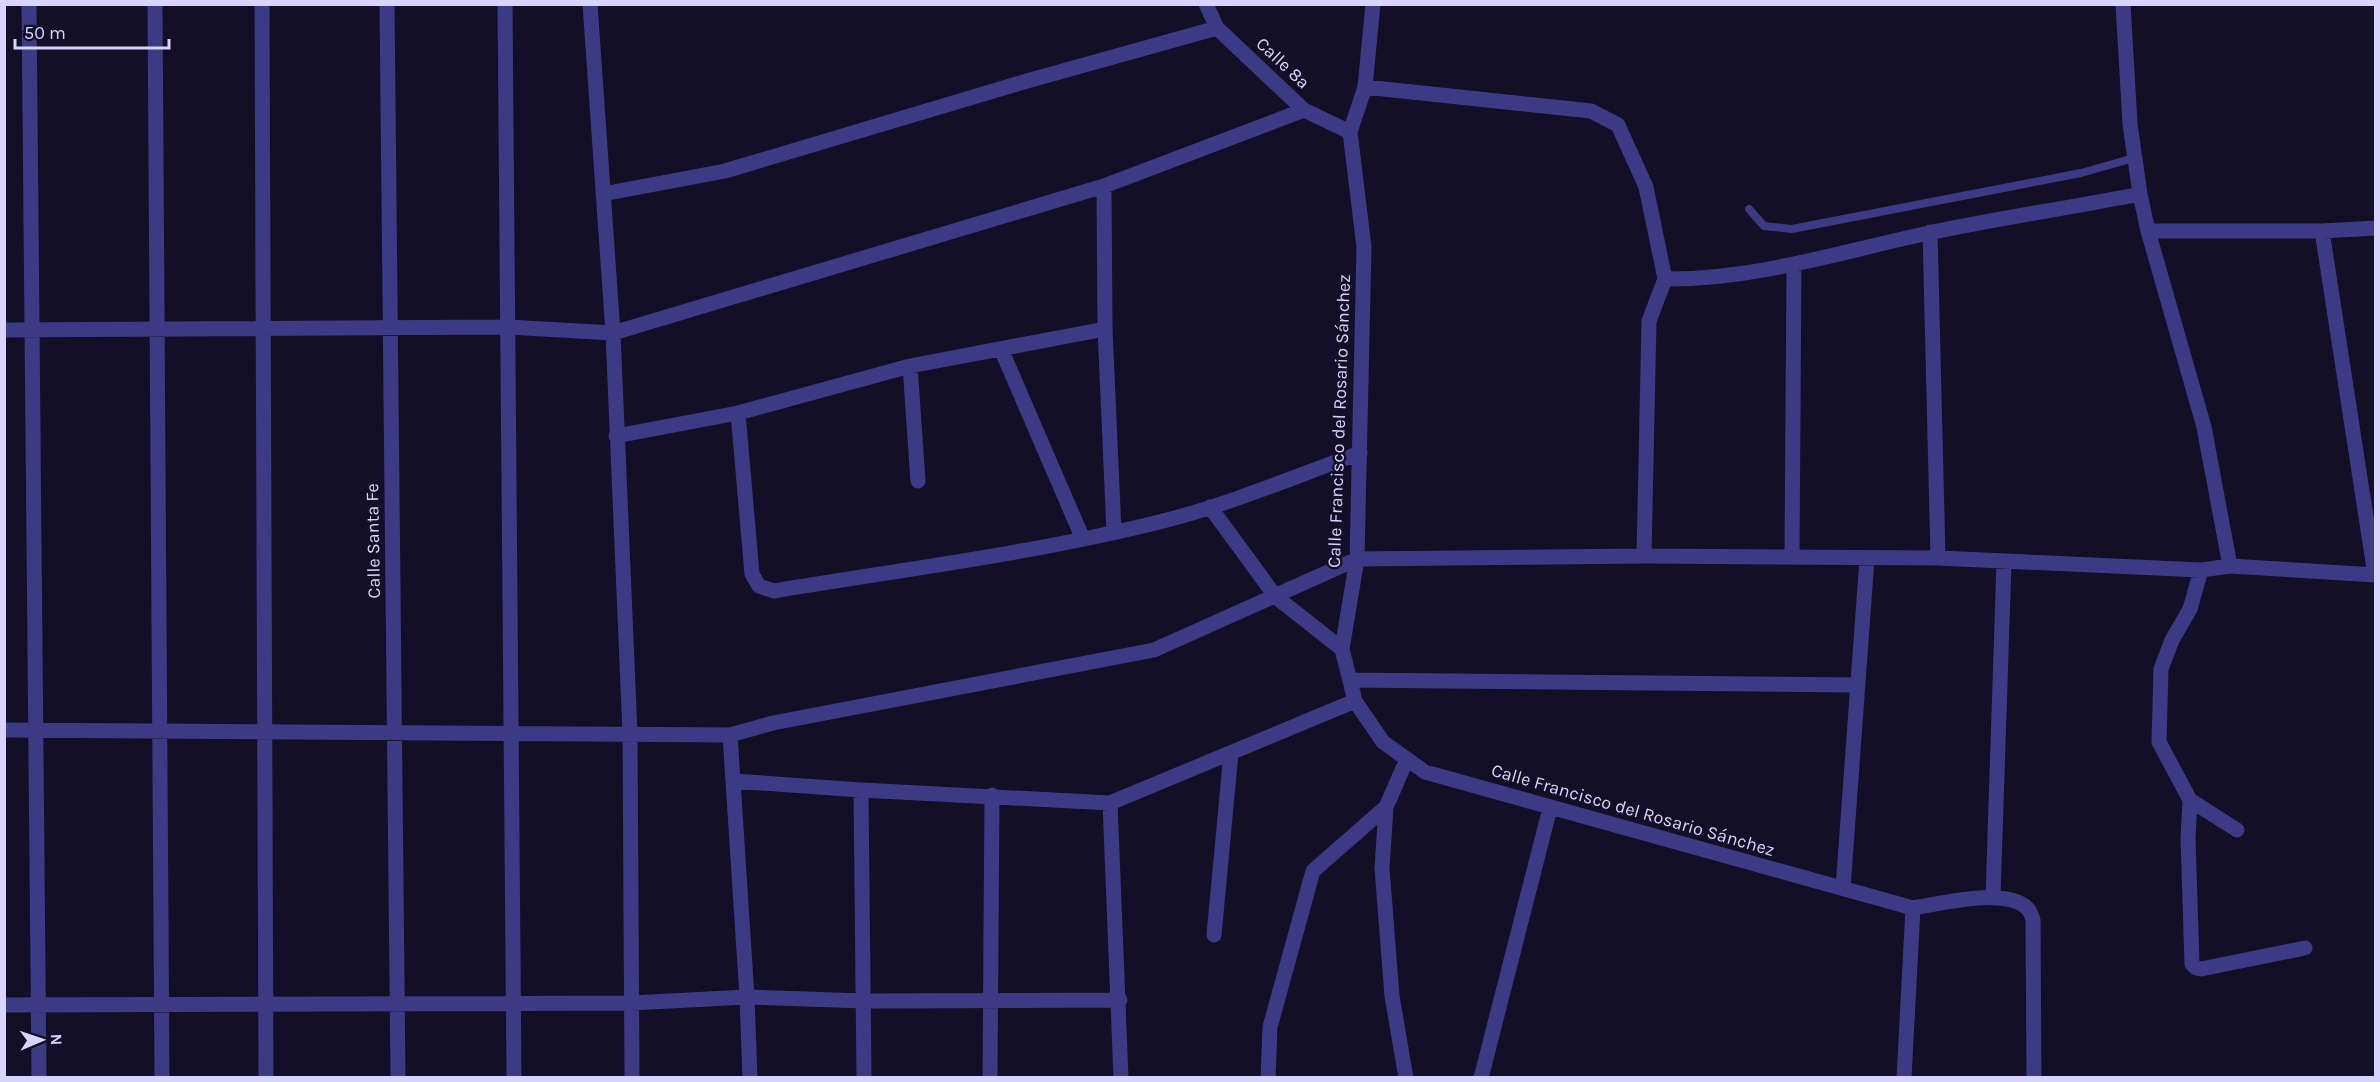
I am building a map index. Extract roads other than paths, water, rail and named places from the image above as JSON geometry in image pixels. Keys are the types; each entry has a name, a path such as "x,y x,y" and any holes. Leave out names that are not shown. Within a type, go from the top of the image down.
{"street":[{"path":"29,4 39,1077"},
{"path":"155,4 162,1077"},
{"path":"262,4 266,1077"},
{"name":"Calle Santa Fe","path":"387,4 398,1077"},
{"path":"505,4 514,1077"},
{"path":"590,4 613,333 630,732 632,1077"},
{"name":"Calle 8ª","path":"1206,4 1216,28 1304,110 1350,132"},
{"name":"Calle Francisco del Rosario Sánchez","path":"1373,4 1365,87 1350,132 1364,247 1357,559 1342,649 1355,701 1383,742 1425,772 1912,908"},
{"path":"2123,4 2130,124 2140,194 2148,231 2204,427 2230,566"},
{"path":"603,194 725,171 1027,81 1216,28"},
{"path":"1365,87 1592,111 1618,125 1646,187 1665,279 1649,321 1644,556"},
{"path":"4,330 507,327 613,333 1104,186 1304,110"},
{"path":"1104,186 1106,329 1114,532"},
{"path":"1665,279 1727,275 1794,264 1930,232 2140,194"},
{"path":"2148,231 2322,231 2376,228"},
{"path":"4,730 630,732 730,735 773,723 1154,650 1357,559 1644,556 1938,558 2202,570 2230,566 2375,575 2322,231"},
{"path":"1930,232 1938,558"},
{"path":"1792,557 1794,264"},
{"path":"616,436 738,413 909,366 1106,329"},
{"path":"1001,349 1083,539"},
{"path":"909,366 918,481"},
{"path":"738,413 752,574 759,586 774,591 1114,532 1210,507 1360,453"},
{"path":"1210,507 1276,597 1342,649"},
{"path":"1843,888 1867,559"},
{"path":"1993,897 2004,562"},
{"path":"2202,570 2190,609 2172,640 2161,669 2159,742 2190,800 2236,830"},
{"path":"1350,680 1857,685"},
{"path":"734,781 1110,803 1355,701"},
{"path":"730,735 750,1077"},
{"path":"1214,935 1231,753"},
{"path":"1406,1077 1392,996 1382,868 1386,807 1407,759"},
{"path":"861,790 864,1077"},
{"path":"990,1077 992,795"},
{"path":"2190,800 2188,838 2192,964 2201,969 2306,948"},
{"path":"1110,803 1120,1000 1121,1077"},
{"path":"1268,1077 1270,1027 1313,871 1386,807"},
{"path":"1481,1077 1550,808"},
{"path":"1904,1077 1912,908 1993,897 2017,901 2029,909 2034,920 2034,1077"},
{"path":"4,1005 631,1002 747,998 864,1001 1120,1000"}],"lane":[{"path":"1749,209 1764,226 1792,229 2081,173 2134,158"}]}
